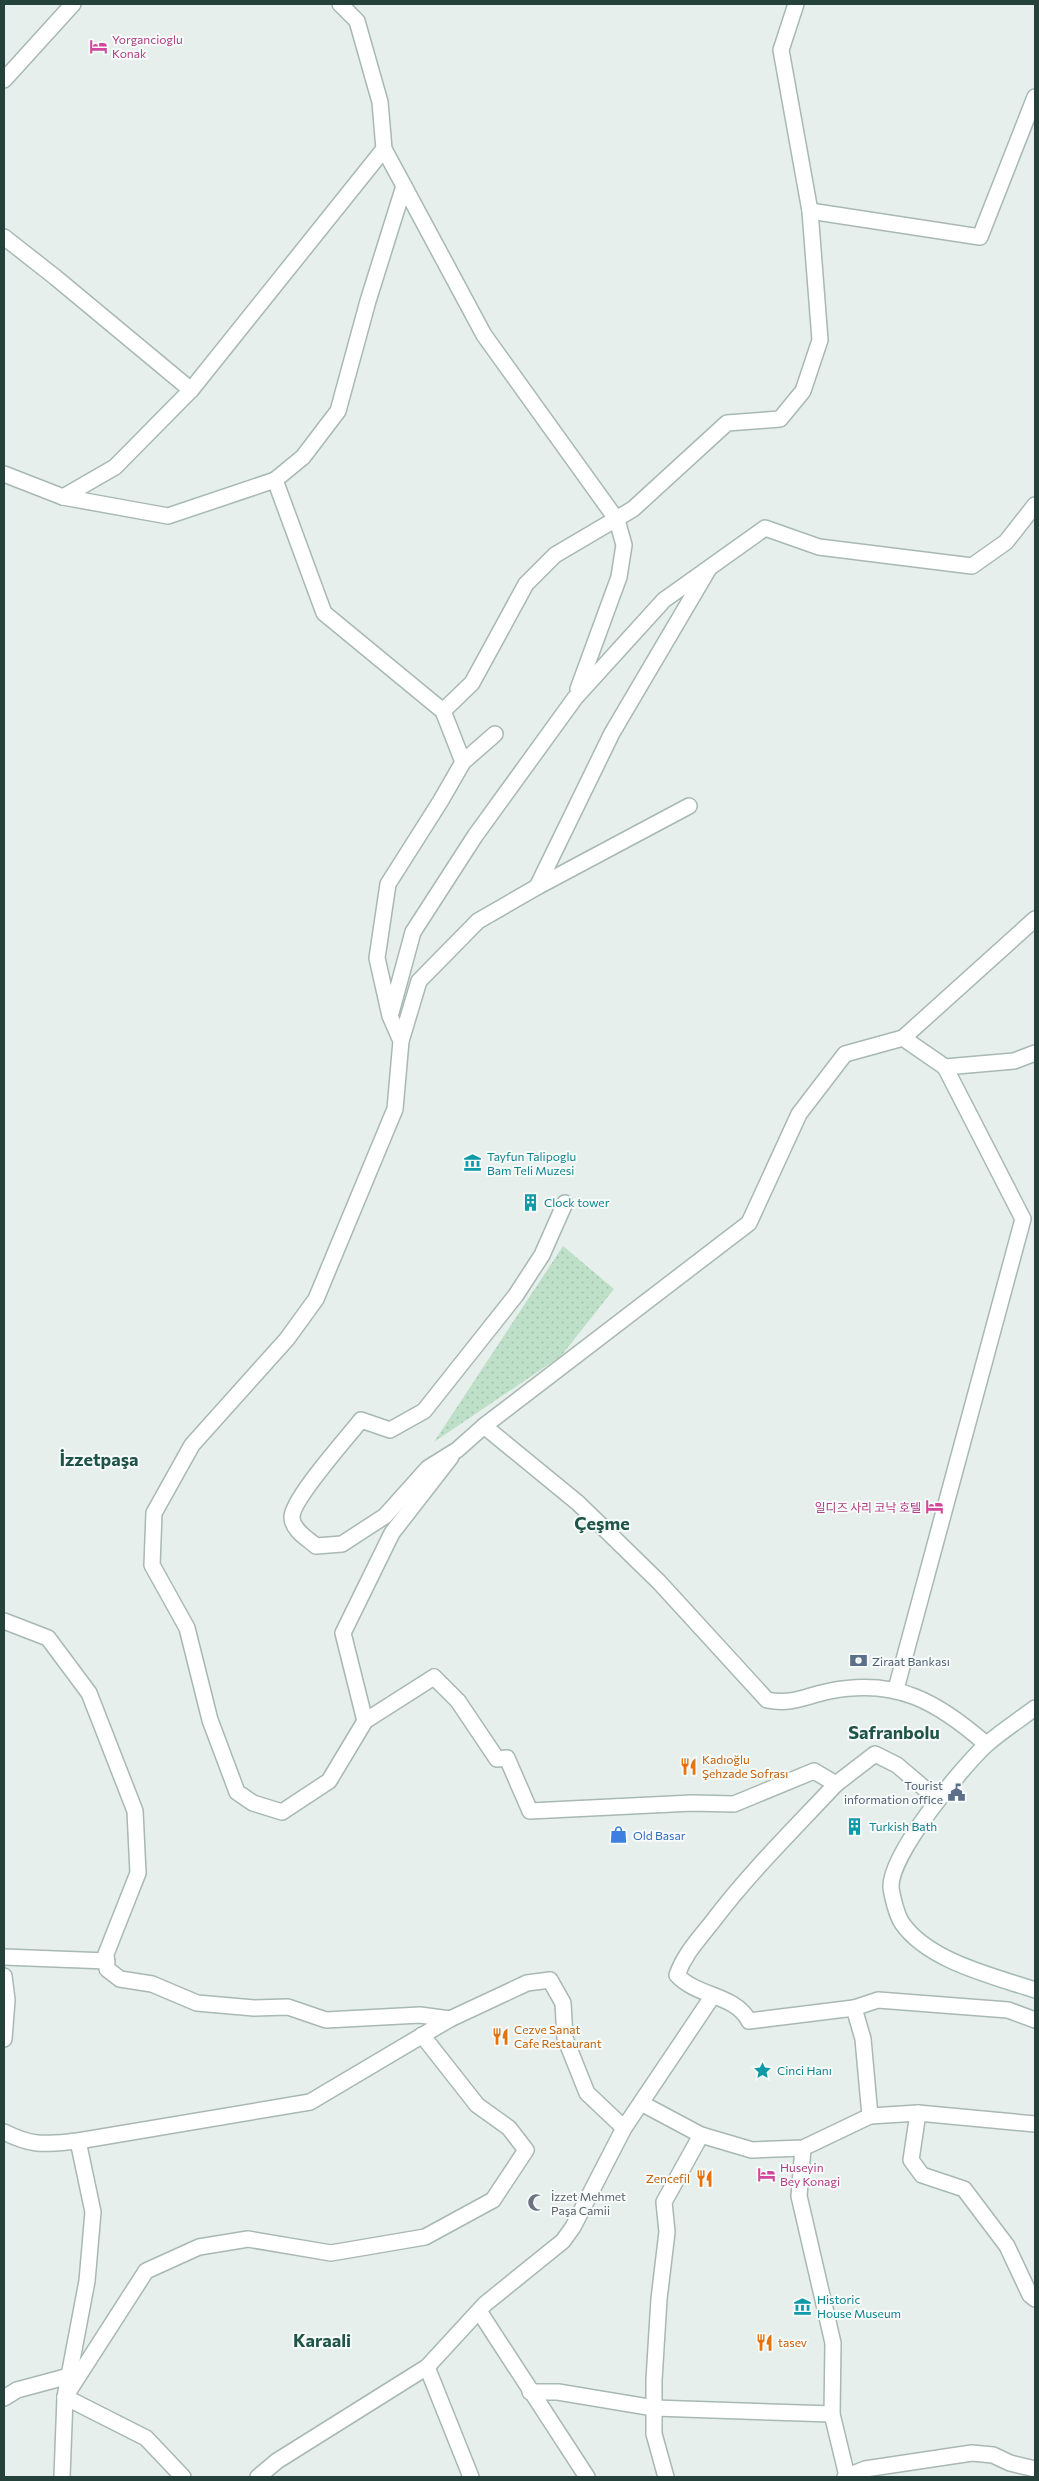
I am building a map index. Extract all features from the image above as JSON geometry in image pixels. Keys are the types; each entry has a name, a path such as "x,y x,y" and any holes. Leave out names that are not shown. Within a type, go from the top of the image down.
{"street":[{"path":"4,80 72,4"},
{"path":"340,4 357,20 380,102 384,149 484,335 617,520 624,544 619,577 575,698"},
{"path":"443,711 472,683 526,584 555,555 633,509 727,423 780,419 803,391 820,340 810,211 781,50 796,4"},
{"path":"810,211 980,237 1035,97"},
{"path":"63,497 115,467 191,390 384,149"},
{"path":"4,474 63,497 168,516 275,480 303,457 338,411 368,301 404,186"},
{"path":"4,237 191,390"},
{"path":"275,480 324,613 443,711 463,762"},
{"path":"390,1016 413,932 475,836 575,698 664,600 711,564 764,528 819,547 972,566 1006,542 1035,504"},
{"path":"537,887 612,733 711,564"},
{"path":"401,1041 390,1016 377,958 388,884 463,762 495,734"},
{"path":"689,806 537,887 478,921 419,981 401,1041 395,1109 316,1299 287,1339 192,1445 154,1513 152,1565 187,1628 210,1720 237,1792 253,1803 282,1812 329,1781 365,1721 434,1676 458,1701 497,1759 507,1758 530,1811 692,1803 734,1804 814,1771 836,1784"},
{"path":"565,1202 542,1255 516,1295 424,1411 390,1430 361,1420 298,1501 292,1517 296,1529 316,1546 342,1544 385,1516 428,1468 457,1450 484,1426 749,1223 799,1114 845,1054 902,1038 1035,919"},
{"path":"896,1689 1023,1219 945,1067 902,1038"},
{"path":"945,1067 1014,1061 1035,1053"},
{"path":"484,1426 578,1503 659,1582 767,1700 784,1704 830,1691 866,1686 896,1689 922,1699 986,1744"},
{"path":"365,1721 343,1633 392,1532 457,1450"},
{"path":"4,1621 48,1638 89,1693 135,1811 138,1874 106,1954 107,1969 120,1979 152,1984 197,2003 254,2008 288,2006 326,2020 420,2015 450,2020"},
{"path":"1035,1708 986,1744 938,1800 902,1850 891,1886 902,1922 930,1949 963,1966 1035,1990"},
{"path":"938,1800 896,1765 875,1754 836,1784 730,1897 696,1940 681,1963 678,1975 686,1985 735,2006 745,2014 749,2021 854,2008 878,2000 1008,2010 1035,2020"},
{"path":"4,1957 107,1961"},
{"path":"4,1976 8,2000 4,2039"},
{"path":"4,2139 40,2145 78,2141 310,2102 450,2020 527,1983 550,1980 563,2004 565,2038 587,2094 624,2128"},
{"path":"258,2477 277,2461 427,2367 479,2311 563,2241 573,2227 624,2128 712,1996"},
{"path":"854,2008 863,2039 870,2116"},
{"path":"65,2397 146,2271 199,2247 248,2239 330,2253 425,2237 493,2200 526,2150 509,2128 477,2105 422,2035"},
{"path":"641,2103 701,2135 752,2150 802,2148 870,2116 918,2113 1035,2124"},
{"path":"918,2113 911,2160 922,2175 964,2189 1007,2246 1030,2295 1035,2299"},
{"path":"4,2132 24,2142"},
{"path":"666,2477 654,2434 659,2299 667,2232 664,2202 701,2135"},
{"path":"62,2477 65,2397 87,2281 93,2212 78,2141"},
{"path":"802,2148 799,2196 834,2343 832,2414 846,2477 865,2469 972,2453 992,2455 1010,2463 1035,2469"},
{"path":"479,2311 587,2477"},
{"path":"427,2367 471,2477"},
{"path":"4,2398 17,2390 69,2376"},
{"path":"530,2392 558,2392 654,2408 832,2414"},
{"path":"65,2397 146,2438 183,2477"}],"green space":[{"path":"563,1246 614,1289 561,1356 434,1442"}],"place":[{"name":"Yorgancioglu Konak","path":"98,46"},
{"name":"Tayfun Talipoglu Bam Teli Muzesi","path":"473,1163"},
{"name":"Clock tower","path":"530,1202"},
{"name":"일디즈 사리 코낙 호텔","path":"935,1507"},
{"name":"Ziraat Bankası","path":"858,1661"},
{"name":"Kadıoğlu Şehzade Sofrası","path":"688,1766"},
{"name":"Tourist information office","path":"957,1792"},
{"name":"Turkish Bath","path":"855,1826"},
{"name":"Old Basar","path":"619,1835"},
{"name":"Cezve Sanat Cafe Restaurant","path":"500,2036"},
{"name":"Cinci Hanı","path":"763,2070"},
{"name":"Huseyin Bey Konagi","path":"766,2174"},
{"name":"Zencefil","path":"704,2178"},
{"name":"İzzet Mehmet Paşa Camii","path":"537,2203"},
{"name":"Historic House Museum","path":"803,2306"},
{"name":"tasev","path":"764,2342"}],"district":[{"name":"İzzetpaşa","path":"99,1459"},
{"name":"Çeşme","path":"602,1523"},
{"name":"Safranbolu","path":"894,1732"},
{"name":"Karaali","path":"322,2340"}]}
